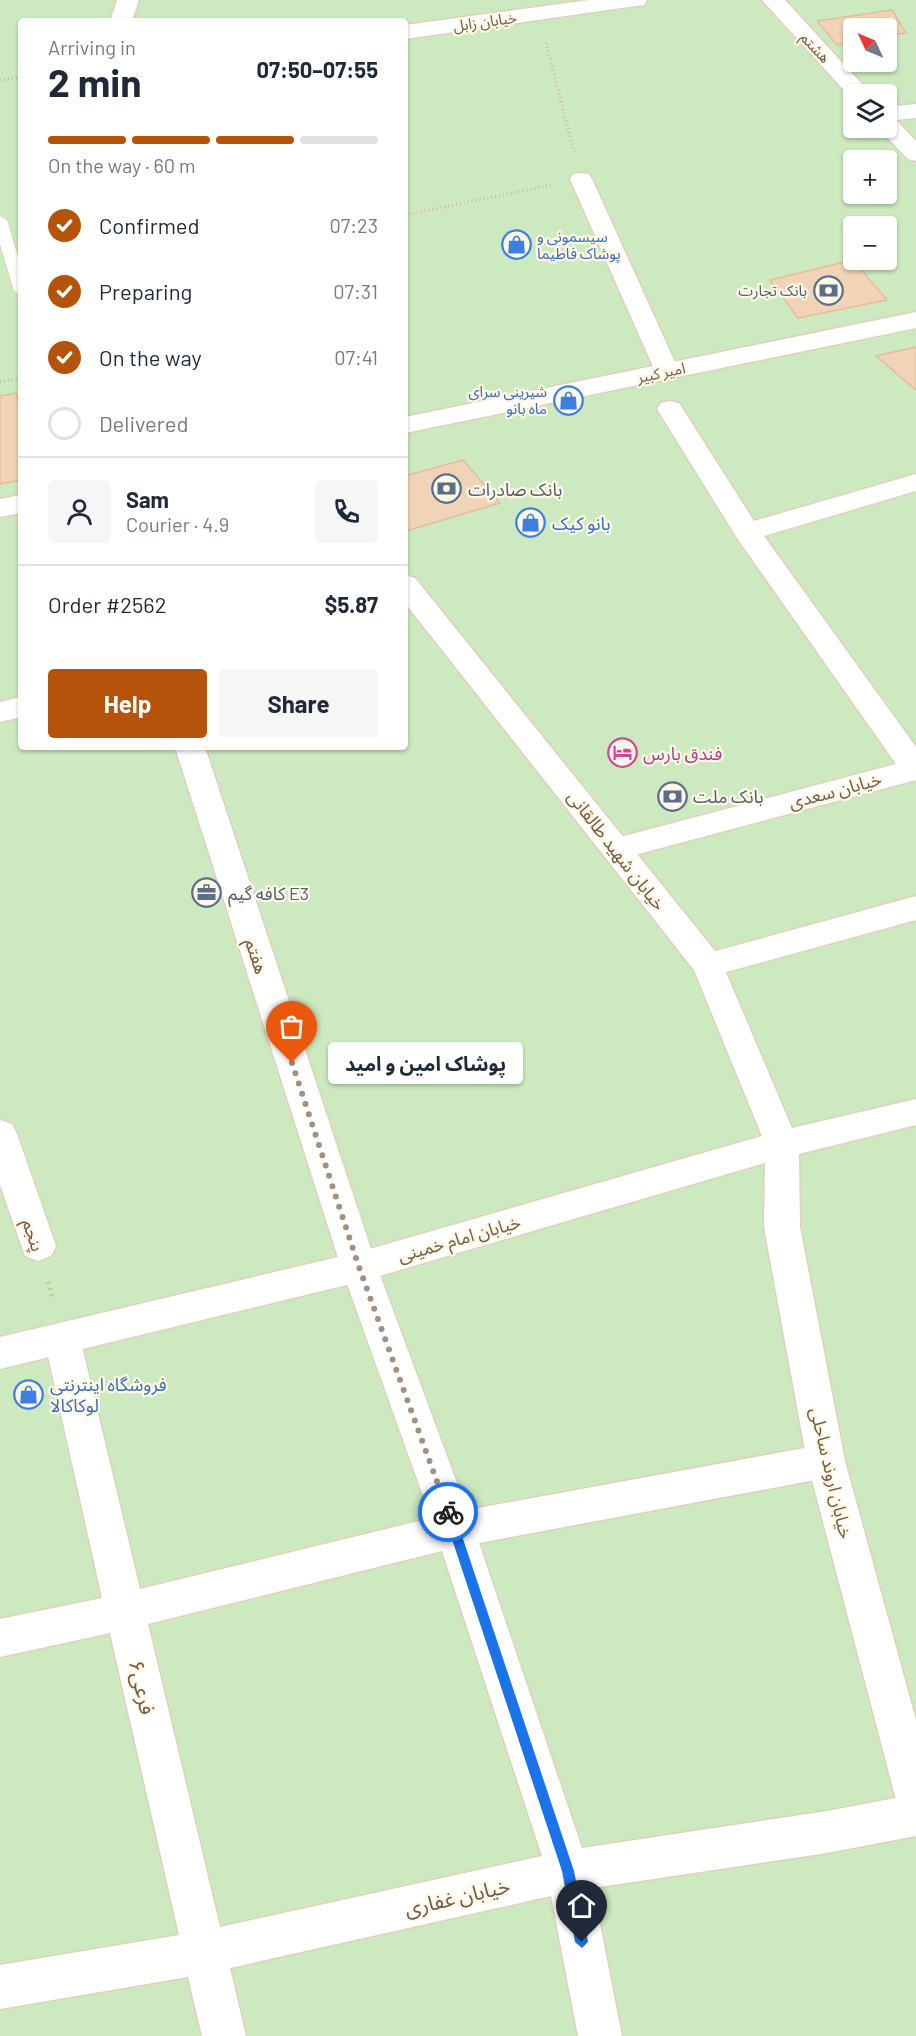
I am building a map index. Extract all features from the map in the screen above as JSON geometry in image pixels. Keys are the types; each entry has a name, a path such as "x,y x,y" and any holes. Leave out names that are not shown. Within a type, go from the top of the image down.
{"street":[{"path":"122,18 128,0"},
{"name":"خیابان زابل","path":"408,31 536,7 636,0"},
{"name":"هشتم","path":"773,0 851,84"},
{"path":"897,113 916,111"},
{"path":"897,134 916,154"},
{"path":"581,179 668,371"},
{"name":"امیر کبیر","path":"408,424 916,320"},
{"path":"670,409 747,532 916,769"},
{"path":"747,532 916,482"},
{"path":"0,508 18,505"},
{"name":"خیابان شهيد طالقانی","path":"408,588 708,965 782,1144"},
{"path":"0,712 18,708"},
{"name":"هفتم","path":"190,750 359,1267 455,1530 568,1871 600,2036"},
{"name":"خیابان سعدی","path":"616,849 916,769"},
{"path":"708,965 916,908"},
{"name":"خیابان امام خمینی","path":"0,1353 359,1267 782,1144 916,1112"},
{"name":"پنجم","path":"0,1134 38,1246"},
{"name":"خیابان اروند ساحلی","path":"782,1144 782,1227 826,1461 916,1796"},
{"name":"فرعی۶","path":"62,1338 224,2036"},
{"path":"0,1638 126,1611 455,1530 826,1461"},
{"name":"خیابان غفاری","path":"0,1987 205,1952 568,1871 827,1832 916,1815"}],"lane":[{"path":"0,220 18,280"}],"path":[{"path":"408,214 581,179 536,7"},
{"path":"0,80 18,77"},
{"path":"0,382 18,379"},
{"name":"پنجم","path":"38,1246 62,1338"}],"green space":[{"path":"0,0 916,0 916,2036 0,2036"}],"building":[{"path":"892,10 897,18 843,18 843,44 837,45 817,21"},
{"path":"897,18 906,33 897,34"},
{"name":"بانک تجارت","path":"843,262 843,270 862,270 887,300 798,318 770,280"},
{"path":"916,347 916,390 876,356"},
{"path":"16,393 18,400 18,481 0,484 0,396"},
{"name":"بانک صادرات","path":"463,460 500,503 408,530 408,475"}],"way so far":[{"path":"292,1063 359,1267 448,1512"}],"place":[{"name":"سیسمونی و پوشاک فاطیما","path":"516,245"},
{"name":"بانک تجارت","path":"828,290"},
{"name":"شیرینی سرای ماه بانو","path":"568,400"},
{"name":"بانک صادرات","path":"447,489"},
{"name":"بانو کیک","path":"531,523"},
{"name":"فندق بارس","path":"622,753"},
{"name":"بانک ملت","path":"672,796"},
{"name":"کافه گیم E3","path":"207,893"},
{"name":"پوشاک‌ امین و امید","path":"292,1063"},
{"name":"فروشگاه اینترنتی لوکاکالا","path":"29,1394"}],"route":[{"path":"448,1512 568,1871 582,1942"}]}
